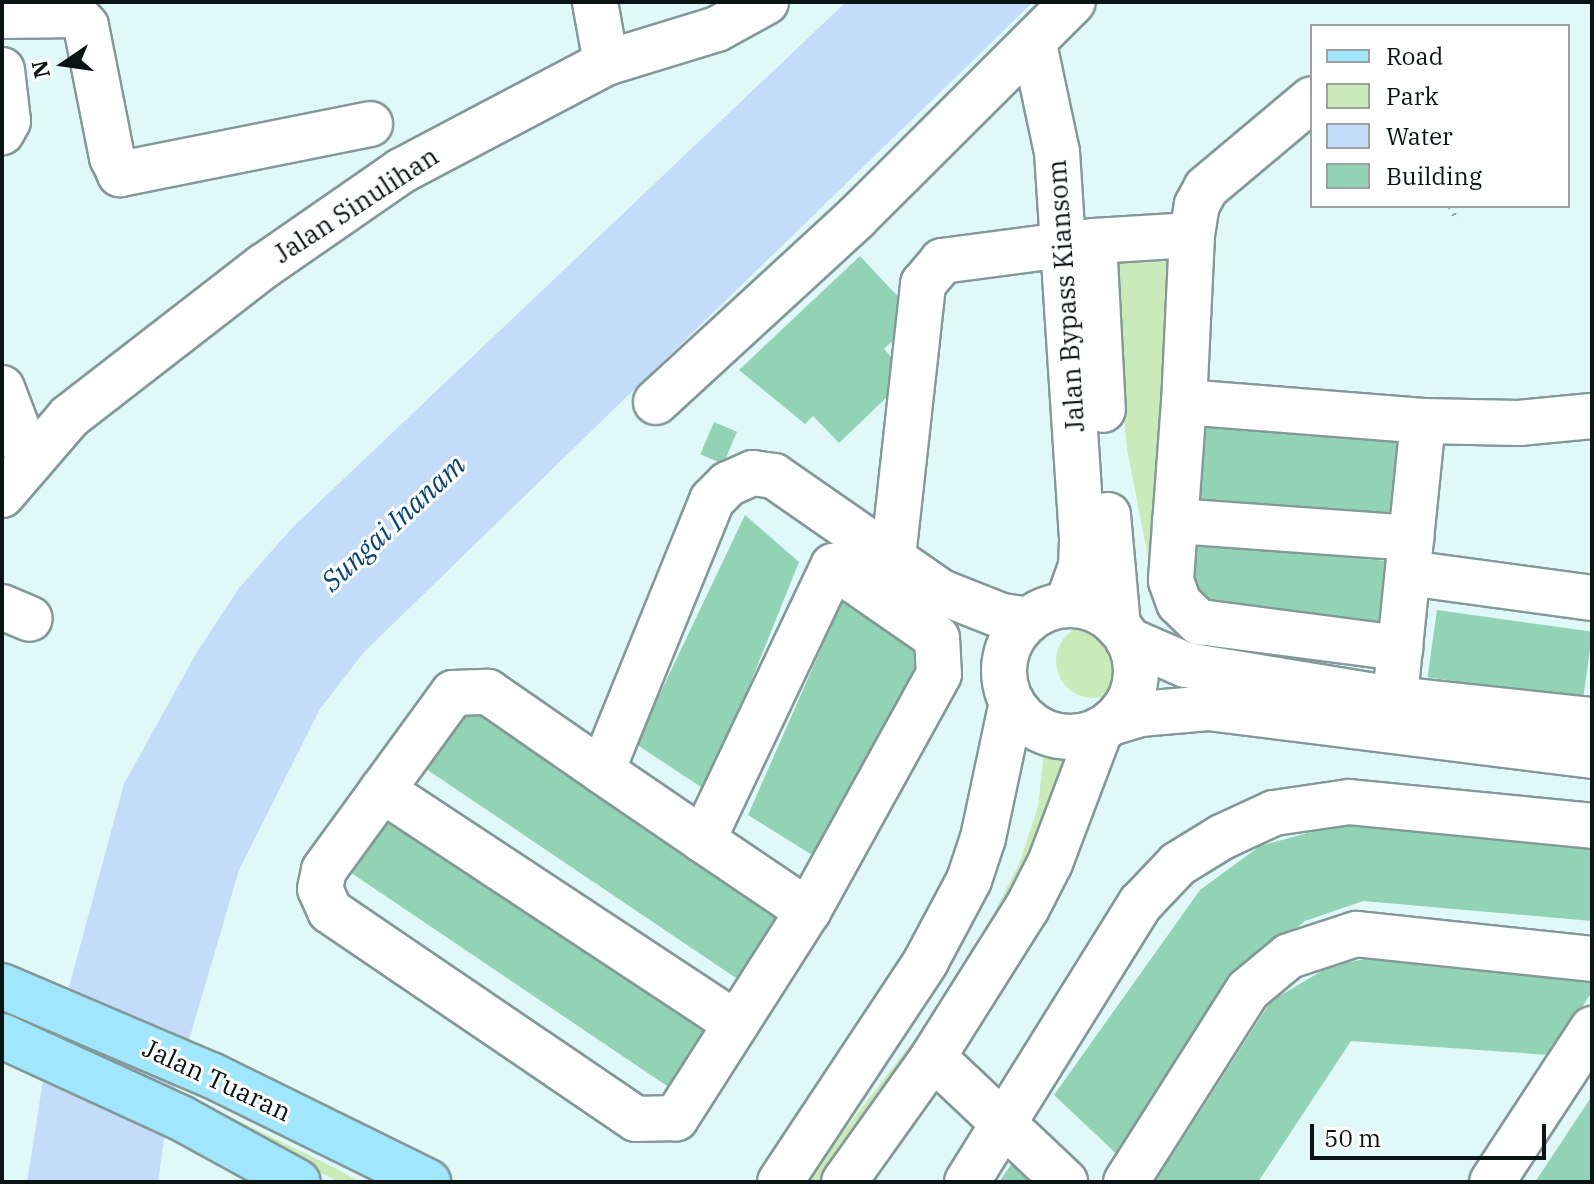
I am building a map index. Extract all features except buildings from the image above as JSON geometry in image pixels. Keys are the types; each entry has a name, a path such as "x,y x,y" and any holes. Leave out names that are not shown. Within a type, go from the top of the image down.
{"main road":[{"name":"Jalan Tuaran","path":"18,992 211,1075 428,1182"},
{"name":"Jalan Tuaran","path":"10,1040 181,1118 298,1182"}],"street":[{"path":"595,2 606,63"},
{"name":"Jalan Sinulihan","path":"2,495 69,417 264,266 401,171 606,63 717,29 766,2"},
{"path":"656,402 856,218 1073,2"},
{"path":"2,16 76,15 86,26 112,157 120,174 370,124"},
{"name":"Jalan Bypass Kiansom","path":"1034,44 1078,243 1081,566 1048,613"},
{"path":"2,70 8,121 2,132"},
{"path":"1310,101 1206,188 1197,205 1192,235 1171,581 1179,603 1199,622 1400,648"},
{"path":"893,557 923,284 942,261 1078,243 1192,235"},
{"path":"844,1182 933,1057 1044,874 1106,727 1132,694 1135,657 1123,633 1078,243"},
{"path":"2,388 30,462"},
{"path":"1184,402 1423,421 1519,423 1592,416"},
{"path":"1394,699 1423,421"},
{"path":"602,771 712,500 728,484 753,473 774,476 941,592 1002,616 1048,613 1104,615 1123,633 1166,660 1394,699 1592,720"},
{"path":"1175,521 1409,556 1592,598"},
{"path":"703,840 833,566 937,638 939,674 808,911 676,1118 636,1119 330,911 320,889 324,870 453,693 488,692 602,771 703,840 808,911"},
{"path":"941,592 948,607 979,639 1009,693 1040,731 1080,737 1140,714 1208,708 1592,756"},
{"path":"780,1182 926,961 969,880 983,838 1009,693 1010,644 1048,613"},
{"path":"382,790 736,1023"},
{"path":"967,1182 1006,1127 1141,903 1178,864 1222,837 1274,813 1349,802 1592,826"},
{"path":"1126,1182 1248,990 1289,956 1356,934 1592,959"},
{"path":"1492,1182 1592,1029"},
{"path":"933,1057 1065,1182"}],"path":[{"path":"1451,208 1457,220"}],"green space":[{"path":"1193,233 1152,578 1127,449 1110,265 1115,250"},
{"path":"1093,624 1107,627 1119,635 1127,647 1130,661 1127,675 1119,687 1107,695 1093,698 1079,695 1067,687 1059,675 1056,661 1059,647 1067,635 1079,627"},
{"path":"1047,724 1093,742 1075,813 896,1090 821,1182 804,1182 921,1031 993,915 1019,864 1038,807"},
{"path":"210,1107 360,1182 339,1182 208,1116"}],"water":[{"name":"Sungai Inanam","path":"846,2 1033,2 364,652 320,709 239,870 168,1111 158,1182 27,1182 42,1087 124,784 197,652 239,588 293,527"}]}
